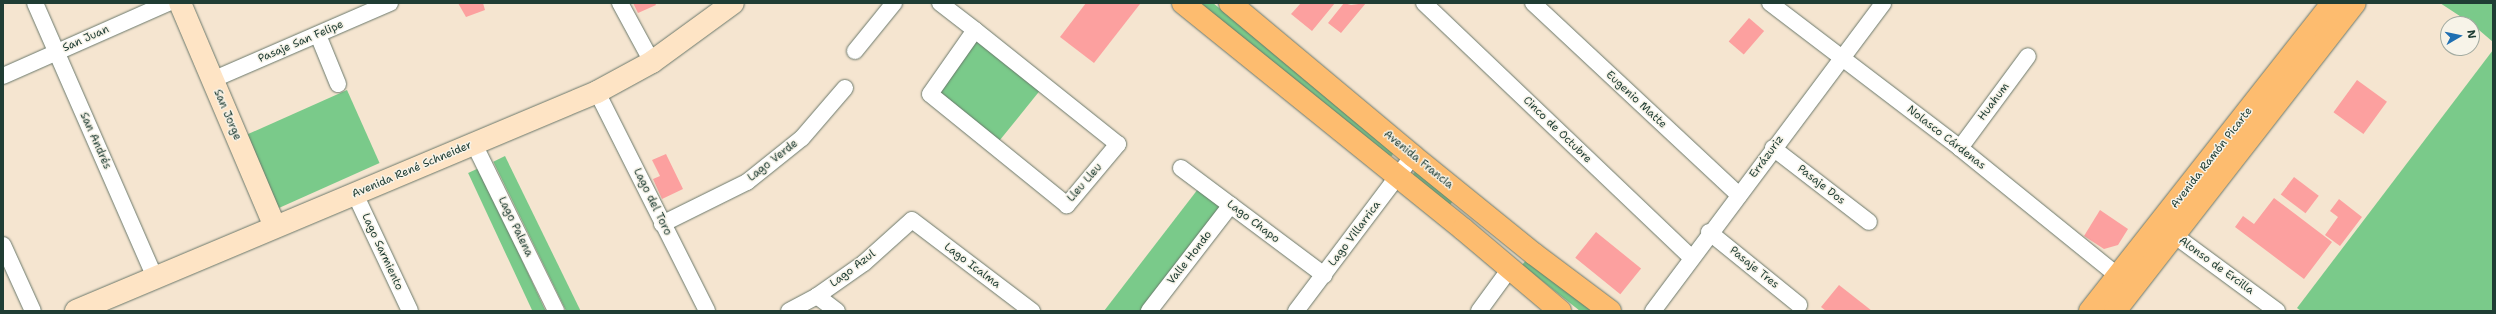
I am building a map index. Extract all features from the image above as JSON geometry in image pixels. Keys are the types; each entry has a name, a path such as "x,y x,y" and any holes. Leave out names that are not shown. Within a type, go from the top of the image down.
{"main road":[{"name":"San Jorge","path":"180,3 275,227"},
{"name":"Avenida René Schneider","path":"76,311 111,304 155,278 597,92 652,62 733,3"},
{"path":"1183,3 1463,229 1509,270 1560,311"},
{"name":"Avenida Francia","path":"1230,3 1413,156 1534,254 1610,311"},
{"name":"Avenida Ramón Picarte","path":"2090,311 2332,3"},
{"name":"Avenida Ramón Picarte","path":"2115,311 2355,3"},
{"path":"1463,229 1482,229 1534,254"}],"street":[{"name":"San Andrés","path":"36,3 155,278"},
{"name":"San Juan","path":"3,76 168,3"},
{"path":"620,3 652,62"},
{"path":"855,51 894,3"},
{"name":"Lleu Lleu","path":"940,3 975,30 1118,144 1067,205 930,94 975,30"},
{"name":"Cinco de Octubre","path":"1424,3 1691,257"},
{"name":"Eugenio Matte","path":"1533,3 1739,195"},
{"name":"Nolasco Cárdenas","path":"1770,3 1960,148 2118,276"},
{"name":"Errázuriz","path":"1653,311 1709,232 1739,195 1883,3"},
{"name":"Pasaje San Felipe","path":"212,80 390,4"},
{"path":"318,35 338,84"},
{"name":"Huahum","path":"1960,148 2028,56"},
{"name":"Lago Verde","path":"662,224 747,182 802,138 845,88"},
{"name":"Lago del Toro","path":"597,92 707,311"},
{"name":"Lago Palena","path":"474,144 556,311"},
{"name":"Pasaje Dos","path":"1773,148 1869,222"},
{"name":"Lago Villarrica","path":"1296,311 1413,156"},
{"name":"Lago Chapo","path":"1181,168 1324,275"},
{"name":"Lago Sarmiento","path":"355,194 410,311"},
{"name":"Valle Hondo","path":"1149,311 1231,205"},
{"name":"Lago Azul","path":"789,311 817,296 864,263 912,220"},
{"name":"Lago Icalma","path":"912,220 1032,311"},
{"name":"Pasaje Tres","path":"1709,232 1799,304"},
{"name":"Alonso de Ercilla","path":"2174,235 2277,311"},
{"path":"3,246 33,311"},
{"path":"1479,311 1509,270"},
{"path":"817,296 837,311"}],"green space":[{"path":"1197,3 1213,3 1391,147 1394,151 1392,156 1385,155"},
{"path":"2440,3 2493,3 2493,42 2480,31 2480,16 2460,16"},
{"path":"977,38 1041,90 999,142 935,90"},
{"path":"2493,50 2493,311 2301,311 2297,308"},
{"path":"347,90 380,163 277,209 245,136"},
{"path":"505,156 580,311 566,311 493,162"},
{"path":"479,168 546,311 532,311 468,173"},
{"path":"1417,169 1455,199 1449,206 1411,176"},
{"path":"1198,189 1221,208 1140,311 1104,311"},
{"path":"1528,258 1596,311 1580,311 1522,265"}],"building":[{"path":"458,3 483,3 485,10 466,17"},
{"path":"633,3 655,3 656,5 638,13"},
{"path":"1086,3 1140,4 1094,63 1060,37"},
{"path":"1301,3 1335,3 1312,31 1291,14"},
{"path":"1344,3 1351,5 1366,3 1341,33 1328,23"},
{"path":"1749,18 1764,31 1744,55 1729,41"},
{"path":"2357,80 2387,102 2363,134 2333,112"},
{"path":"666,154 683,189 662,199 653,179 660,176 652,160"},
{"path":"2294,177 2319,196 2306,213 2281,195"},
{"path":"2274,198 2332,242 2304,279 2235,227 2243,216 2254,224"},
{"path":"2339,199 2362,217 2340,246 2325,235 2338,217 2330,211"},
{"path":"2100,210 2128,229 2118,245 2104,249 2084,236"},
{"path":"1596,232 1641,269 1620,294 1575,258"},
{"path":"1839,285 1872,311 1826,311 1821,307"}]}
